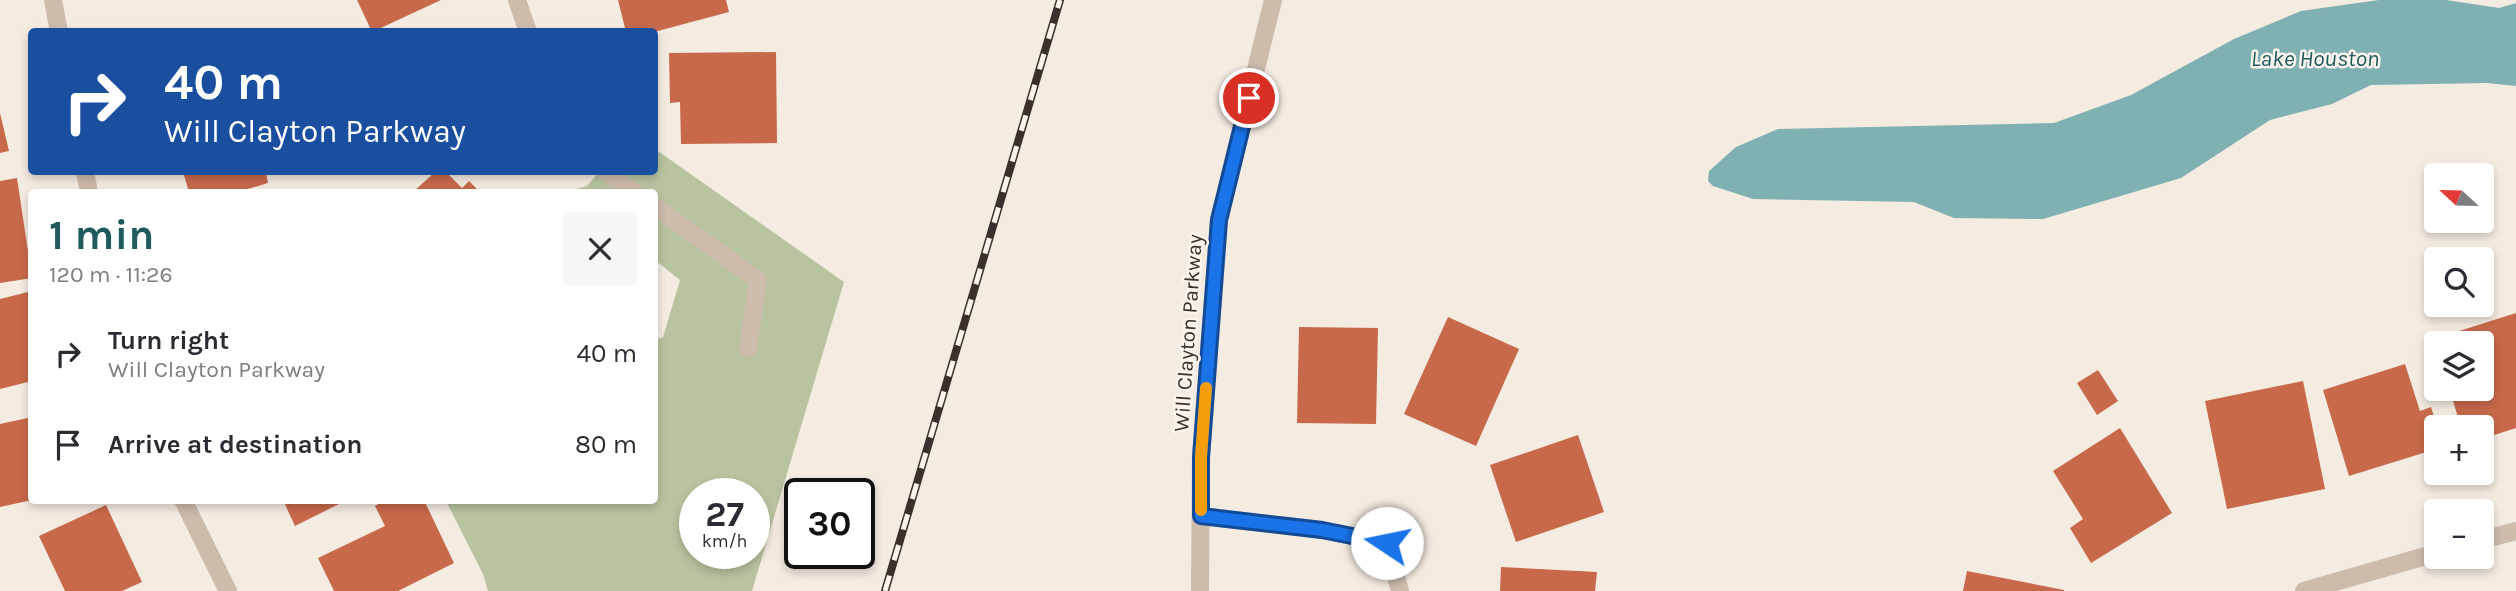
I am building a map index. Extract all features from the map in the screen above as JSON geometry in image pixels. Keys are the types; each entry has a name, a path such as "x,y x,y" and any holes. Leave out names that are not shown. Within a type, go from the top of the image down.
{"street":[{"path":"53,0 58,28"},
{"path":"517,0 527,28"},
{"name":"Will Clayton Parkway","path":"1200,591 1201,457 1219,220 1273,0"},
{"path":"610,175 631,189"},
{"path":"658,209 758,280 748,348"},
{"path":"185,504 228,591"},
{"path":"1201,516 1322,530 1387,543 1400,591"},
{"path":"2494,537 2516,531"},
{"path":"2304,591 2424,556"}],"green space":[{"path":"658,151 844,282 770,531 770,478 679,478 679,569 759,569 752,591 488,591 483,574 448,504 658,504 658,339 663,337 680,280 658,262 658,189 576,189 587,186 596,175 658,175"}],"water":[{"name":"Lake Houston","path":"2379,0 2446,0 2499,8 2516,3 2516,86 2487,83 2371,85 2332,104 2270,120 2181,178 2043,219 1954,218 1914,202 1753,199 1713,186 1708,181 1709,171 1736,147 1778,129 2054,123 2131,95 2234,39 2301,11"}],"building":[{"path":"357,0 441,0 381,28 370,28"},
{"path":"618,0 726,0 729,12 658,31 658,28 625,28"},
{"path":"776,52 777,143 681,144 680,102 670,103 669,53"},
{"path":"0,113 9,151 0,153"},
{"path":"184,175 267,175 268,183 248,189 188,189"},
{"path":"432,175 449,175 462,188 469,181 477,189 416,189"},
{"path":"17,178 28,251 28,279 0,283 0,181"},
{"path":"28,292 28,382 0,389 0,299"},
{"path":"2516,313 2516,428 2494,435 2494,415 2457,415 2453,401 2494,401 2494,331 2459,331"},
{"path":"1448,317 1519,349 1476,446 1404,414"},
{"path":"1299,327 1378,328 1376,424 1297,423"},
{"path":"2405,364 2420,411 2431,407 2433,415 2424,415 2424,453 2349,476 2323,390"},
{"path":"2098,370 2118,401 2097,415 2077,383"},
{"path":"2303,381 2325,489 2227,509 2205,401"},
{"path":"28,418 28,501 0,507 0,424"},
{"path":"2120,428 2172,513 2091,563 2070,528 2083,519 2053,471"},
{"path":"1578,435 1604,512 1516,542 1490,465"},
{"path":"285,504 339,504 295,526"},
{"path":"426,504 454,563 398,591 334,591 318,558 385,526 375,506"},
{"path":"106,505 142,582 122,591 65,591 39,536"},
{"path":"1501,567 1597,572 1595,591 1500,591"},
{"path":"1967,571 2064,590 2064,591 1963,591"}],"railway":[{"path":"885,591 1060,0"}],"slow traffic":[{"path":"1201,510 1201,457 1206,388"}],"route":[{"path":"1249,98 1219,220 1201,457 1201,516 1322,530 1387,543"}]}
